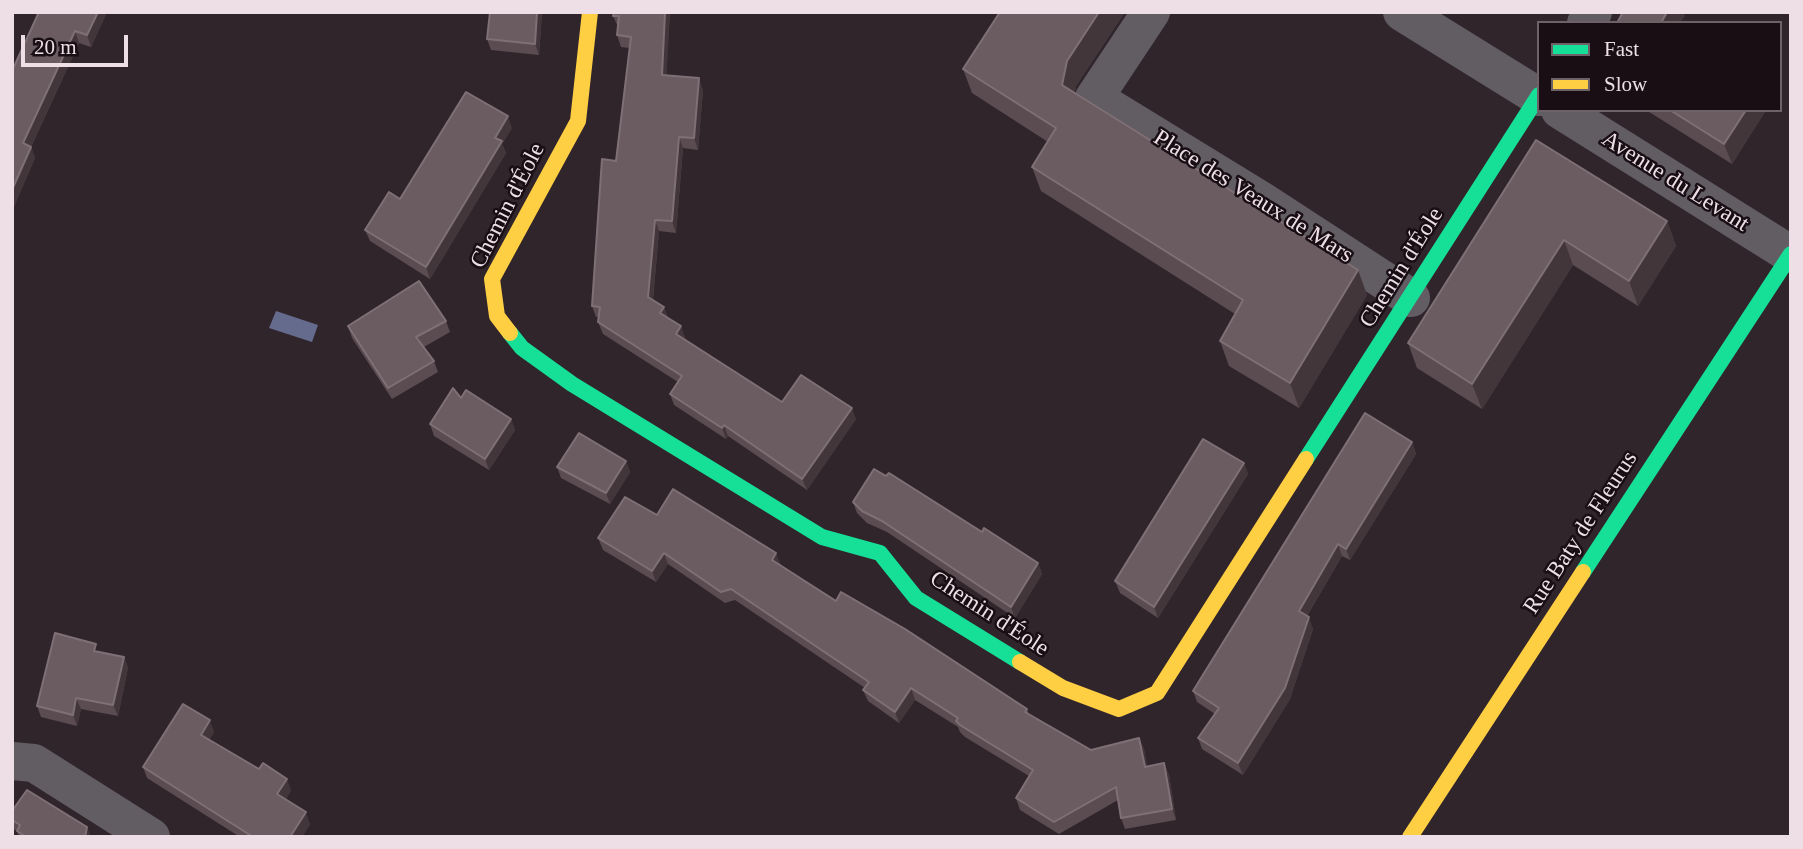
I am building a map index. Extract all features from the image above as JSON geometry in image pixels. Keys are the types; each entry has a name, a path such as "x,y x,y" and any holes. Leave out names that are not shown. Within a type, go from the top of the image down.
{"street":[{"name":"Chemin d'Éole","path":"590,12 578,121 492,279 497,316 522,348 572,384 822,537 880,553 916,598 1063,688 1119,709 1157,692 1411,298 1537,110"},
{"name":"Place des Veaux de Mars","path":"1151,12 1094,98 1262,201 1411,298"},
{"name":"Avenue du Levant","path":"1402,12 1537,96"},
{"name":"Avenue du Levant","path":"1563,112 1791,254"},
{"name":"Rue Baty de Fleurus","path":"1410,837 1791,254"},
{"path":"12,761 34,763 151,837"}],"water":[{"path":"276,311 318,325 312,342 269,328"}],"building":[{"path":"39,12 98,12 87,35 75,31 23,143 31,147 12,190 12,71"},
{"path":"490,12 537,12 535,44 487,39"},
{"path":"614,12 665,12 662,75 699,78 694,138 679,137 672,221 655,220 648,297 664,307 660,313 681,326 676,334 782,402 801,375 852,408 802,479 724,425 722,428 670,394 682,376 598,322 600,307 592,306 602,159 616,161 631,37 617,35 619,16 613,16"},
{"path":"1000,12 1099,12 1067,61 1062,85 1358,270 1290,383 1220,341 1243,300 1032,167 1056,128 963,69"},
{"path":"1623,12 1667,12 1662,21 1618,21"},
{"path":"466,92 508,116 495,138 502,141 426,267 365,230 389,192 400,199"},
{"path":"1673,112 1745,112 1724,144"},
{"path":"1536,140 1667,221 1629,281 1564,240 1472,384 1408,343"},
{"path":"419,281 446,321 416,337 434,361 388,388 348,326"},
{"path":"453,388 461,398 466,390 511,419 485,459 430,424"},
{"path":"1365,413 1412,442 1346,549 1338,544 1299,611 1309,617 1285,688 1238,763 1198,738 1219,708 1193,691"},
{"path":"579,433 626,461 606,493 557,467"},
{"path":"1203,439 1244,463 1154,607 1115,581"},
{"path":"874,469 886,476 889,473 982,532 984,528 1038,563 1011,607 882,521 862,511 853,502"},
{"path":"673,489 776,553 772,560 836,601 841,592 905,629 1027,709 1025,712 1091,750 1139,738 1145,767 1164,763 1172,809 1121,818 1116,787 1054,822 1016,798 1033,770 960,725 956,721 958,718 911,688 895,712 863,690 869,682 731,589 721,592 664,553 652,571 598,538 625,497 657,515"},
{"path":"55,633 96,644 94,651 124,657 113,705 76,698 73,715 37,706"},
{"path":"183,704 210,720 201,735 259,769 263,763 287,779 277,794 306,812 290,837 253,837 143,767"},
{"path":"27,790 87,827 85,837 26,837 17,831 20,825 12,820 12,811"}],"traffic: fast":[{"path":"1306,459 1537,98"},
{"path":"1583,572 1791,254"},
{"path":"510,333 522,348 572,384 822,537 880,553 916,598 1020,662"}],"traffic: slow":[{"path":"510,333 497,316 492,279 578,121 590,12"},
{"path":"1020,662 1063,688 1119,709 1157,693 1306,459"},
{"path":"1410,837 1583,572"}]}
